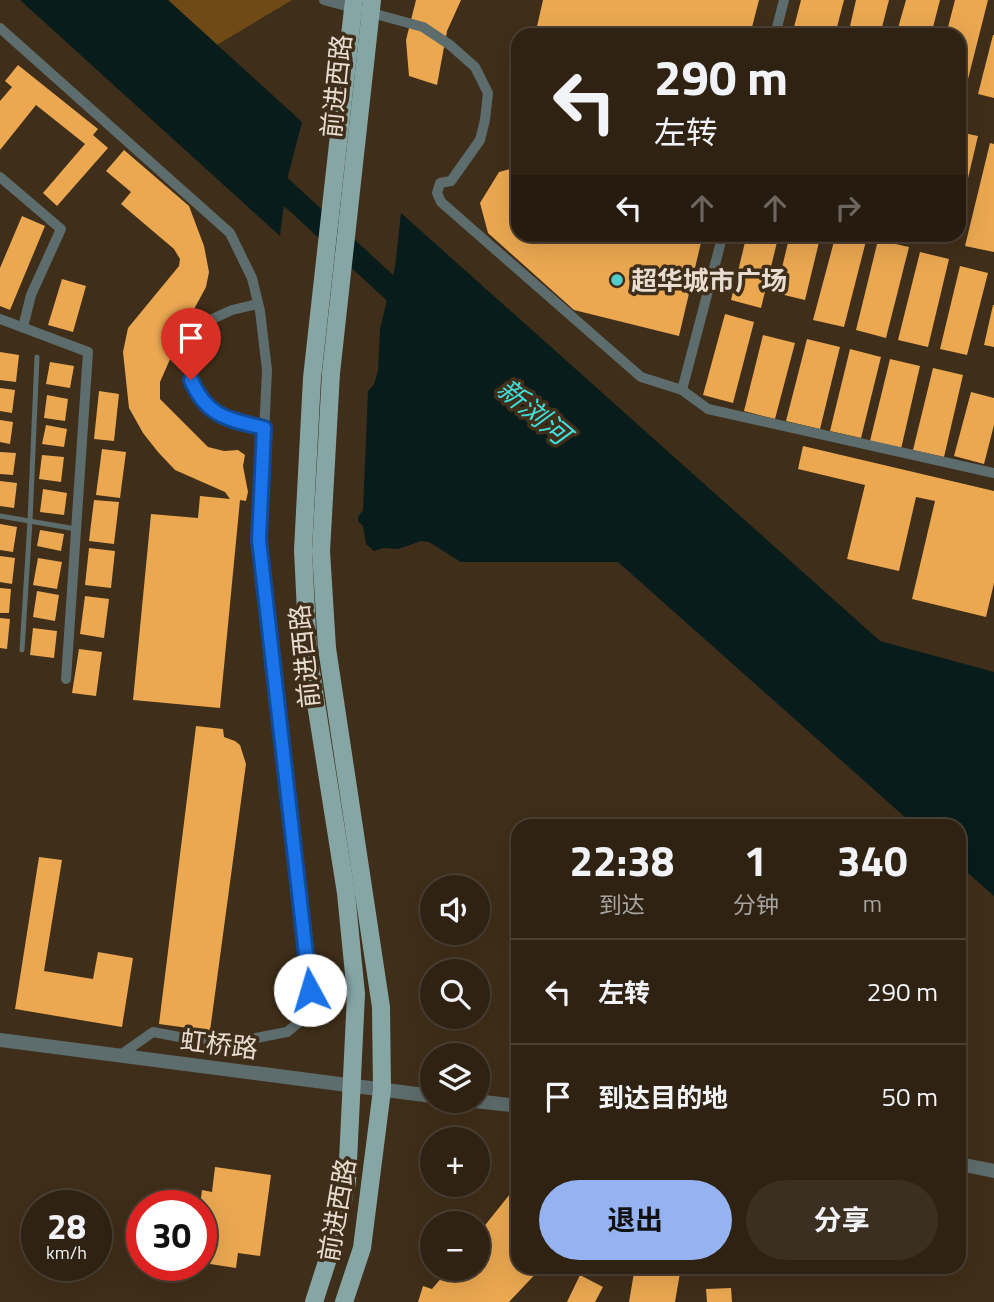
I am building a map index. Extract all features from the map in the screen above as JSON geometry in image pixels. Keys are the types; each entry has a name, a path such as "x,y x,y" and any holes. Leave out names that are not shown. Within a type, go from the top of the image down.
{"main road":[{"name":"前进西路","path":"314,1302 335,1237 347,1182 356,994 346,893 308,653 312,551 312,378 354,0"},
{"name":"前进西路","path":"344,1302 362,1248 382,1090 381,1007 312,551 372,0"}],"street":[{"path":"324,0 423,27 450,45 475,67 488,93 480,140 451,181 440,183 437,193 441,202 641,377 682,390 708,409 994,473"},
{"path":"777,28 784,0"},
{"path":"0,29 230,233 252,278 267,369 259,540 310,990 306,1010 303,1019 287,1032 256,1038 190,1039 153,1032 119,1056"},
{"path":"0,177 61,229 31,295 23,327"},
{"path":"682,390 721,242"},
{"path":"258,304 232,310 208,321 195,341 188,361 197,395 210,410 232,420 264,428"},
{"path":"0,318 88,352 66,679"},
{"name":"虹桥路","path":"0,1041 420,1095"},
{"path":"490,1103 511,1105"},
{"path":"966,1165 994,1171"}],"lane":[{"path":"22,650 37,356"},
{"path":"0,516 76,529"}],"shaded area":[{"path":"168,0 292,0 217,45"}],"water":[{"path":"20,0 168,0 302,122 287,180 280,236"},
{"path":"401,213 880,641 994,672 994,896 966,871 966,819 907,819 618,562 461,562 429,542 421,541 398,549 383,548 374,551 366,544 363,526 358,517 363,510 368,391 374,384 378,371 380,329 395,267"}],"building":[{"path":"416,0 461,0 447,31 437,85 409,76 406,40"},
{"path":"543,0 759,0 752,28 537,28"},
{"path":"801,0 844,0 837,28 794,28"},
{"path":"856,0 889,0 882,28 850,28"},
{"path":"906,0 940,0 933,28 898,28"},
{"path":"955,0 988,0 966,87 966,28 948,28"},
{"path":"994,35 994,98 978,94"},
{"path":"18,65 98,129 93,135 108,148 57,206 43,193 85,144 36,105 0,150 0,101 12,87 5,81"},
{"path":"966,133 978,136 966,187"},
{"path":"990,143 994,144 994,252 965,246"},
{"path":"124,150 189,206 204,246 209,272 206,287 193,311 169,342 175,348 160,382 160,399 208,447 224,451 238,450 245,455 243,466 248,492 246,501 240,500 220,708 133,700 151,514 198,518 200,496 230,499 225,492 175,470 143,433 129,408 123,352 128,328 179,266 180,259 174,249 121,204 131,192 106,171"},
{"name":"超华城市广场","path":"511,169 511,242 701,242 679,336 574,310 488,233 480,203 499,172"},
{"path":"22,216 45,226 10,310 0,306 0,268"},
{"path":"745,242 777,242 761,308 731,300"},
{"path":"788,242 819,242 805,300 776,293"},
{"path":"834,242 866,242 844,327 813,320"},
{"path":"878,242 909,247 886,338 856,330"},
{"path":"920,252 949,259 928,347 898,340"},
{"path":"960,266 988,273 967,355 940,349"},
{"path":"62,279 86,286 73,332 48,325"},
{"path":"994,305 994,347 984,345"},
{"path":"725,314 754,322 733,403 703,395"},
{"path":"763,335 795,343 775,419 744,411"},
{"path":"807,339 840,347 820,429 786,421"},
{"path":"850,349 881,357 861,438 830,431"},
{"path":"0,352 19,355 16,382 0,380"},
{"path":"890,359 920,366 901,449 870,441"},
{"path":"50,362 74,366 70,388 46,384"},
{"path":"933,368 963,375 944,457 913,450"},
{"path":"0,388 15,390 12,413 0,411"},
{"path":"99,391 119,394 114,441 94,439"},
{"path":"971,392 994,398 994,425 984,464 954,456"},
{"path":"47,395 68,399 65,421 44,418"},
{"path":"0,420 13,422 10,444 0,442"},
{"path":"46,425 67,429 64,447 42,444"},
{"path":"803,446 994,491 994,583 986,617 912,599 935,501 916,497 899,571 847,559 865,485 798,469"},
{"path":"102,449 126,452 120,498 96,495"},
{"path":"0,452 16,453 13,475 0,474"},
{"path":"42,455 64,457 61,482 39,479"},
{"path":"0,481 17,483 14,508 0,506"},
{"path":"43,489 67,493 64,515 40,512"},
{"path":"94,500 119,502 114,544 89,541"},
{"path":"0,524 17,527 13,552 0,550"},
{"path":"40,530 64,534 61,551 37,546"},
{"path":"89,548 115,551 111,588 85,585"},
{"path":"0,556 15,558 12,584 0,582"},
{"path":"38,558 62,562 57,589 33,585"},
{"path":"0,588 11,589 9,613 0,613"},
{"path":"37,591 59,595 55,621 33,617"},
{"path":"85,596 109,599 104,638 80,634"},
{"path":"0,618 10,619 7,649 0,648"},
{"path":"33,628 57,631 54,658 30,655"},
{"path":"79,649 102,652 96,696 72,693"},
{"path":"196,726 223,729 224,737 240,745 246,764 210,1031 159,1024"},
{"path":"39,857 62,860 44,971 93,979 98,952 133,958 122,1027 15,1009"},
{"path":"215,1167 271,1175 260,1256 238,1253 236,1268 217,1265 217,1190 212,1190"},
{"path":"511,1193 511,1274 535,1274 509,1302 418,1302 423,1286 432,1289 439,1281 490,1281 490,1219"},
{"path":"634,1274 680,1274 675,1302 629,1302"},
{"path":"580,1275 603,1287 595,1302 567,1302"},
{"path":"731,1288 732,1302 707,1302 706,1289"}],"waterway":[{"name":"新浏河","path":"262,170 412,308"}],"place":[{"name":"超华城市广场","path":"617,280"}],"route":[{"path":"191,380 197,395 210,410 232,420 264,428 259,540 310,990"}]}
